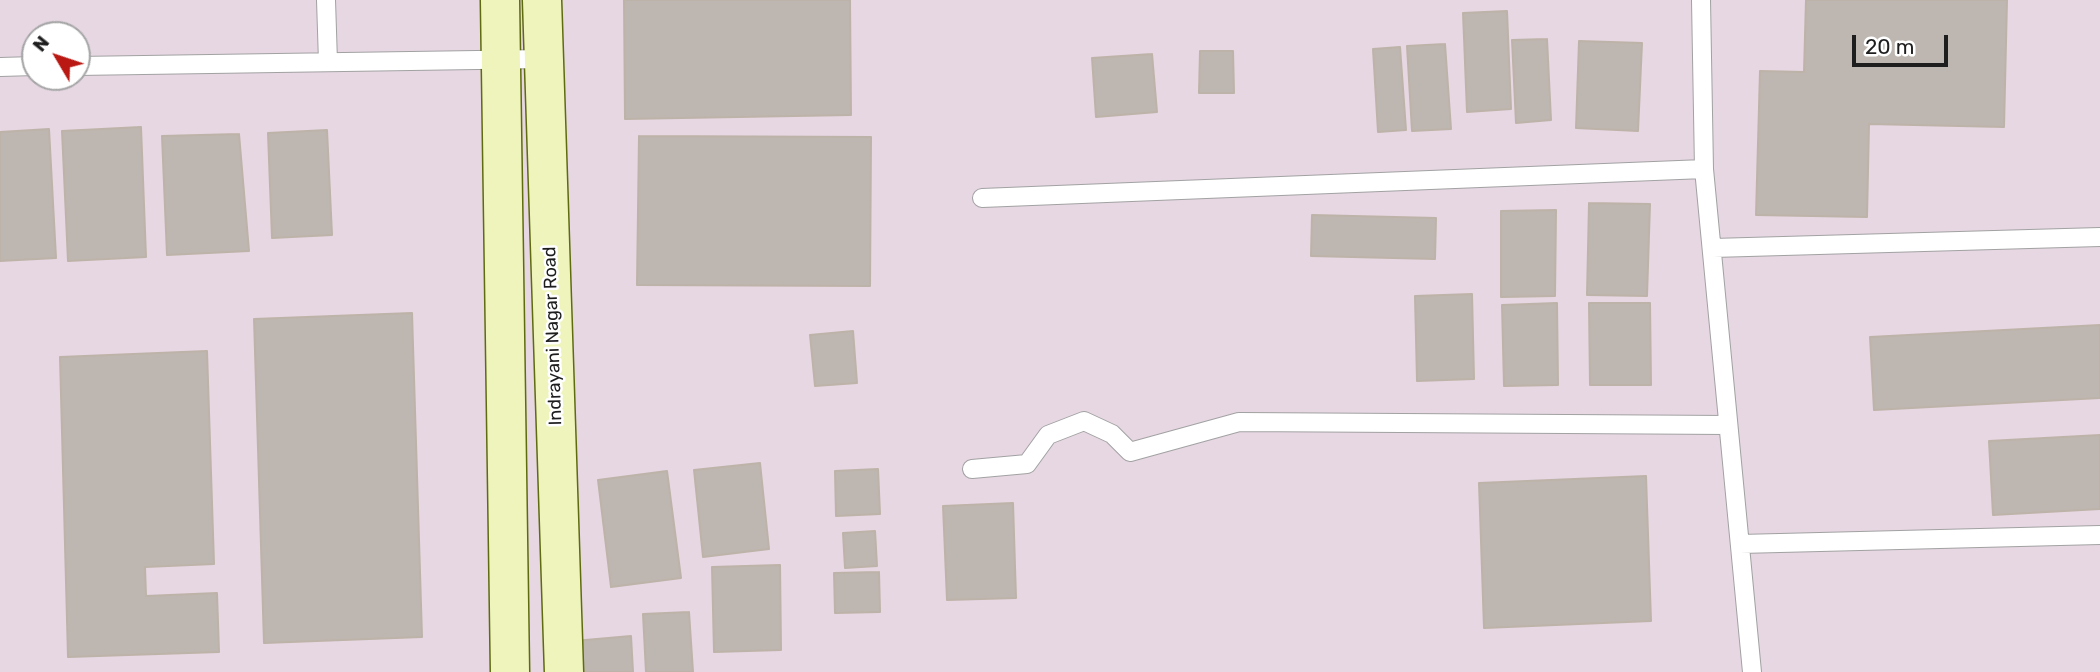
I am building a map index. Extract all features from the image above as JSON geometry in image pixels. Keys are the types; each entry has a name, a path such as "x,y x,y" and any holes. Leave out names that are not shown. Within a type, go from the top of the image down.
{"main road":[{"path":"500,0 510,672"},
{"name":"Indrayani Nagar Road","path":"542,0 564,672"}],"lane":[{"path":"326,0 328,62"},
{"path":"1701,0 1704,169 1752,672"},
{"path":"91,66 544,59"},
{"path":"0,67 21,66"},
{"path":"982,198 1704,169"},
{"path":"1713,248 2100,237"},
{"path":"972,468 1027,464 1048,435 1084,421 1112,434 1130,452 1239,422 1728,425"},
{"path":"1740,544 2100,535"}],"shaded area":[{"path":"0,0 2100,0 2100,672 0,672"}],"building":[{"path":"624,0 850,0 851,115 625,119"},
{"path":"1806,0 2007,0 2004,127 1869,124 1867,217 1756,215 1760,71 1804,72"},
{"path":"1507,11 1511,109 1467,112 1463,13"},
{"path":"1547,39 1551,120 1516,123 1512,40"},
{"path":"1579,41 1642,43 1638,131 1576,128"},
{"path":"1445,44 1451,129 1412,131 1407,46"},
{"path":"1400,47 1406,130 1378,132 1373,49"},
{"path":"1200,51 1233,51 1234,93 1199,93"},
{"path":"1152,54 1157,112 1096,117 1092,58"},
{"path":"141,127 146,257 68,261 62,131"},
{"path":"49,129 56,258 0,261 0,132"},
{"path":"327,130 332,235 272,238 268,133"},
{"path":"239,134 249,251 167,255 162,136"},
{"path":"639,136 871,137 870,286 637,285"},
{"path":"1589,203 1650,204 1647,296 1587,295"},
{"path":"1556,210 1555,296 1501,297 1501,211"},
{"path":"1312,215 1436,218 1435,259 1311,256"},
{"path":"1472,294 1474,379 1417,381 1415,296"},
{"path":"1557,303 1558,385 1504,386 1502,305"},
{"path":"1589,303 1650,303 1651,385 1590,385"},
{"path":"412,313 422,637 264,643 254,319"},
{"path":"2100,325 2100,398 1874,410 1870,337"},
{"path":"853,331 857,383 815,386 810,335"},
{"path":"207,351 214,564 145,567 146,596 217,593 219,652 68,657 60,357"},
{"path":"2100,435 2100,509 1993,515 1989,441"},
{"path":"760,463 769,549 703,557 694,470"},
{"path":"878,469 880,514 836,516 835,471"},
{"path":"667,471 681,578 611,587 598,480"},
{"path":"1646,476 1651,621 1484,628 1479,483"},
{"path":"1013,503 1016,598 947,600 943,506"},
{"path":"875,531 877,566 845,568 843,533"},
{"path":"780,565 781,650 714,652 712,567"},
{"path":"879,572 880,612 835,613 834,573"},
{"path":"689,612 693,672 646,672 643,614"},
{"path":"631,636 633,672 577,672 574,641"}]}
